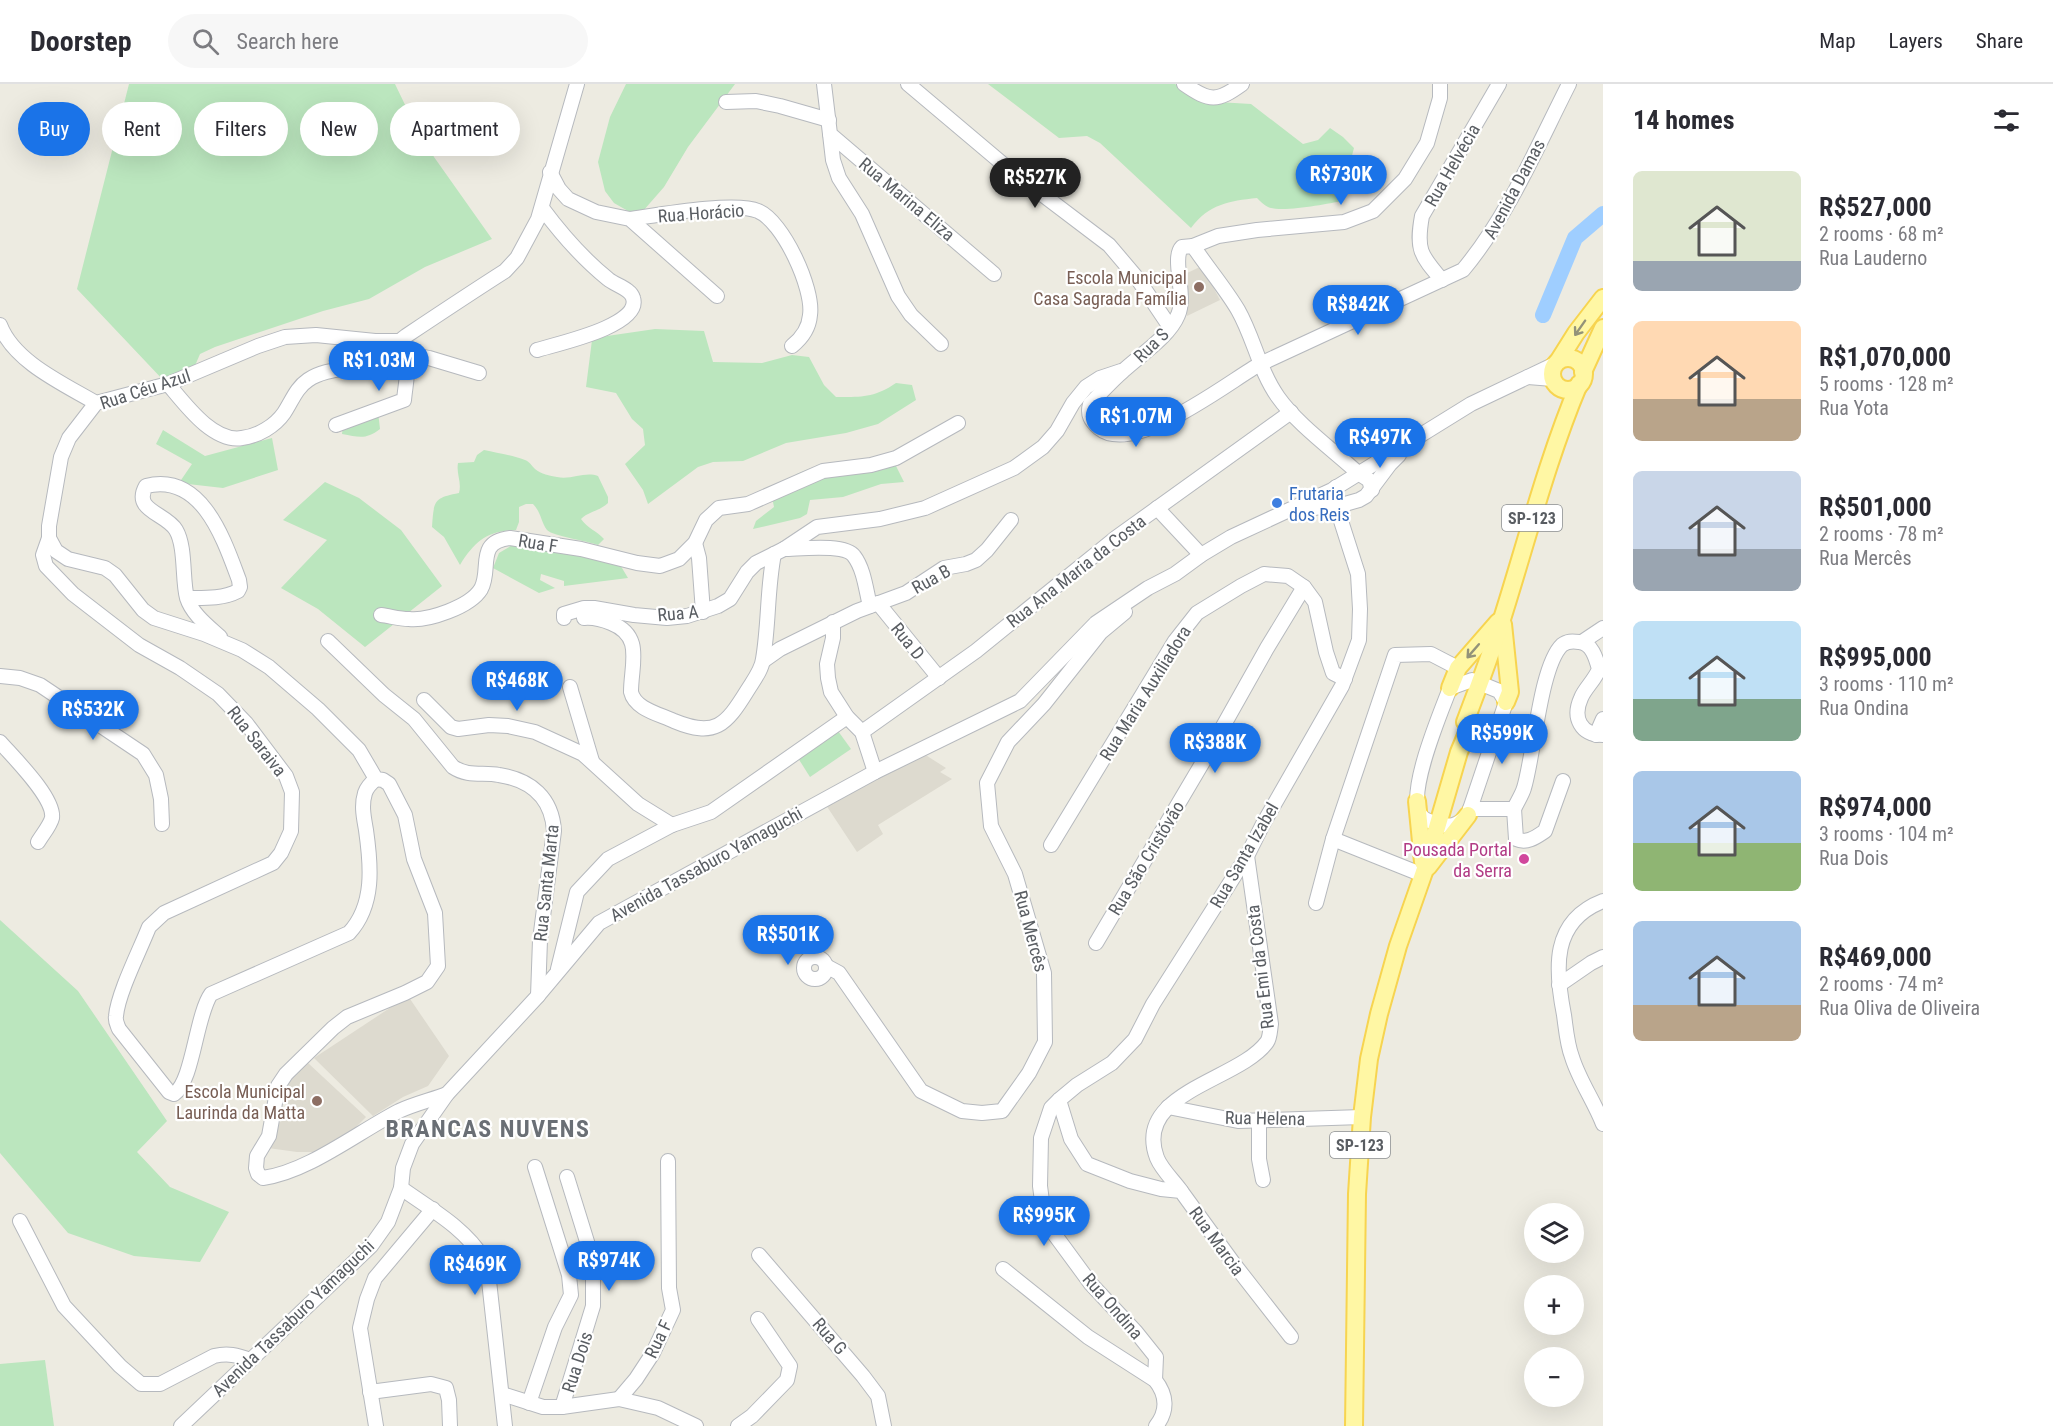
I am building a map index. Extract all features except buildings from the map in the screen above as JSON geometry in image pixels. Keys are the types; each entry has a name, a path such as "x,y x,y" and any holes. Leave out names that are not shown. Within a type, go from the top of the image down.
{"main road":[{"path":"1564,420 1556,372 1576,333 1603,298"},
{"name":"SP-123","path":"1354,1426 1358,1194 1362,1117 1369,1059 1379,1014 1466,728 1503,617 1530,522 1564,420 1603,328"},
{"path":"1564,358 1575,360 1579,363 1581,378 1568,389 1556,372 1564,358"},
{"path":"1450,688 1458,668 1503,617"},
{"path":"1503,617 1510,692 1506,702"},
{"path":"1417,801 1423,874"},
{"path":"1423,874 1469,812"}],"street":[{"path":"168,384 213,431 226,438 242,438 266,430 284,414 297,391 307,381 322,373 360,366 379,359 400,341 505,271 518,258 542,208 550,172 577,84"},
{"path":"824,84 833,160 838,178 861,214 898,296 911,315 941,344"},
{"path":"908,84 1010,170 1109,245 1137,278 1170,327"},
{"path":"1185,84 1199,94 1212,98 1225,96 1242,84"},
{"path":"1372,490 1369,480 1358,473 1291,412 1279,398 1264,374 1247,327 1237,308 1187,247 1218,236 1344,222 1373,211 1406,179 1427,143 1440,98 1440,84"},
{"name":"Rua Helvécia","path":"1442,280 1425,261 1418,240 1422,216 1499,84"},
{"name":"Avenida Damas","path":"1123,370 1090,404 1088,411 1095,425 1103,431 1131,434 1171,419 1205,401 1237,377 1260,364 1463,270 1484,245 1569,84"},
{"name":"Rua Marina Eliza","path":"726,102 756,101 780,106 830,127 994,274"},
{"path":"550,172 559,189 568,199 596,212 630,219 717,296"},
{"path":"537,350 587,335 627,317 633,308 634,300 630,293 610,280 577,252 561,235 542,208"},
{"name":"Rua Horácio","path":"630,219 689,211 741,208 759,211 771,221 788,243 808,289 810,316 802,336 792,346"},
{"name":"Rua S","path":"1123,370 1148,351 1178,315 1182,294 1177,257 1178,251 1187,247"},
{"path":"0,325 14,348 42,371 96,403"},
{"name":"Rua Céu Azul","path":"49,538 61,457 69,438 96,403 168,384 285,337 316,335 400,341"},
{"path":"336,424 404,400 407,354 400,341"},
{"path":"407,354 479,373"},
{"name":"Rua A","path":"763,661 756,678 732,715 719,725 705,730 694,729 642,707 633,698 631,675 634,650 631,639 622,627 595,617 564,618 564,614 584,608 667,618 703,612 718,606 730,598 747,572 756,563 779,552 817,527 880,519 925,508 1014,468 1043,447 1057,431 1073,403 1086,387 1100,378 1123,370"},
{"path":"1280,515 1336,487 1471,404 1526,377 1556,372"},
{"name":"Rua Ana Maria da Costa","path":"862,732 976,651 1117,537 1291,412"},
{"name":"Rua F","path":"381,615 416,619 458,607 472,598 481,588 491,545 499,540 510,538 581,549 637,563 660,566 679,559 695,543 706,520 719,508 748,504 823,471 871,465 896,458 958,423"},
{"path":"1280,515 1359,500 1372,490 1390,464 1420,436"},
{"path":"187,598 221,597 238,591 240,587 236,572 217,526 193,495 173,486 153,484 146,486 142,493 142,501 148,509 176,530 183,556 187,598 195,611 226,643"},
{"name":"Rua Santa Izabel","path":"1059,1100 1077,1085 1112,1063 1135,1039 1153,1004 1247,856 1345,679 1359,640 1358,574 1333,495 1336,487"},
{"path":"1157,508 1201,555"},
{"name":"Avenida Tassaburo Yamaguchi","path":"181,1426 371,1246 388,1222 401,1188 403,1168 411,1144 447,1094 538,996 598,923 875,772 1020,701 1096,623 1140,592 1175,574 1231,537 1280,515"},
{"name":"Rua B","path":"763,661 780,649 833,622 906,593 944,568 976,560 1011,520"},
{"path":"49,538 56,550 68,559 105,568 115,575 143,610 154,618 226,643 269,667 318,709 359,750 376,779 389,784 405,815 414,859 435,913 438,966 427,982 346,1017 286,1074 278,1086 269,1136 257,1156 258,1174 263,1178 274,1177 312,1160 401,1110 447,1094"},
{"name":"Rua Saraiva","path":"49,538 43,555 46,566 74,594 139,645 180,668 218,694 246,723 286,776 292,792 291,831 281,853 273,863 164,913 155,920 149,927 125,985 116,1014 118,1029 169,1092 174,1094 179,1091 185,1078 203,1011 211,993 350,933 356,927 367,901 370,880 370,857 363,806 365,792 376,779"},
{"path":"695,543 699,558 703,612"},
{"name":"Rua D","path":"779,552 831,548 847,550 854,555 874,605 939,678"},
{"path":"763,661 770,574 779,552"},
{"name":"Rua Maria Auxiliadora","path":"1051,845 1174,640 1197,613 1264,573 1288,576 1304,587"},
{"name":"Rua Mercês","path":"826,966 839,973 921,1091 962,1111 982,1113 1002,1111 1029,1073 1045,1042 1044,973 1015,874 991,826 987,783 1008,742 1044,704 1101,632 1175,574"},
{"path":"1304,587 1315,602 1333,673 1345,679"},
{"name":"Rua São Cristóvão","path":"1096,943 1304,587"},
{"path":"833,622 833,638 827,664 831,692 847,717 862,732 875,772"},
{"path":"1582,642 1603,628"},
{"name":"Rua Santa Marta","path":"328,641 384,695 414,719 453,767 460,772 498,775 526,782 538,792 553,816 554,831 540,940 538,996"},
{"path":"1563,782 1545,831 1531,840 1522,842 1516,839 1514,809 1524,788 1548,673 1560,647 1568,641 1582,642 1594,652 1601,668 1580,698 1578,712 1580,726 1599,735 1603,719"},
{"path":"1316,903 1333,839 1395,655 1431,654 1458,668"},
{"path":"0,676 20,678 40,685 143,754 156,775 161,799 162,824"},
{"path":"1472,680 1478,690 1499,691 1506,702 1469,812 1453,826 1437,824 1421,817 1417,801 1421,770 1450,688 1472,680"},
{"path":"570,687 592,761"},
{"path":"424,700 451,727 458,729 489,725 508,726 535,732 583,754 638,804 672,825"},
{"path":"557,974 577,892 608,859 672,825 711,812 847,717"},
{"path":"0,742 40,789 52,809 51,820 38,842"},
{"path":"1469,812 1514,809"},
{"path":"1333,839 1423,874"},
{"name":"Rua Emi da Costa","path":"1181,1191 1158,1160 1153,1141 1160,1115 1176,1100 1251,1057 1268,1041 1271,1024 1247,856"},
{"path":"1603,901 1592,905 1574,919 1565,932 1558,964 1559,985 1571,1056 1603,1124"},
{"path":"1559,985 1603,957"},
{"name":"Rua Marcia","path":"1059,1100 1071,1139 1087,1164 1130,1181 1161,1189 1181,1191 1291,1338"},
{"name":"Rua Ondina","path":"1059,1100 1051,1108 1041,1138 1040,1186 1044,1216 1055,1235 1092,1284 1156,1357 1155,1380"},
{"name":"Rua Helena","path":"1168,1107 1238,1121 1362,1117"},
{"path":"1259,1121 1259,1159 1263,1180"},
{"name":"Rua F","path":"619,1399 653,1353 673,1310 669,1288 668,1161"},
{"path":"528,1403 555,1327 570,1295 566,1264 535,1167"},
{"name":"Rua Dois","path":"562,1407 593,1306 593,1261 567,1177"},
{"path":"401,1188 433,1209 466,1237 484,1260 489,1281 505,1426"},
{"path":"549,1212 575,1204"},
{"path":"376,1426 360,1328 367,1299 375,1278 433,1209"},
{"path":"20,1221 64,1306 120,1366 141,1384 160,1384 214,1356 233,1353 250,1360"},
{"path":"566,1264 590,1254"},
{"name":"Rua G","path":"759,1255 878,1396 884,1426"},
{"name":"Rua Ondina","path":"1003,1269 1088,1338 1155,1380 1165,1400 1165,1410 1156,1426"},
{"path":"570,1295 593,1306"},
{"path":"738,1426 752,1416 787,1380 790,1366 758,1319"},
{"path":"370,1392 430,1384 446,1388 450,1426"},
{"path":"502,1394 543,1407 562,1407 619,1399 658,1408 696,1426"}],"shaded area":[{"name":"Escola Municipal Casa Sagrada Família","path":"1202,266 1220,300 1187,316 1185,274"},
{"path":"924,754 946,768 940,772 952,779 878,825 883,834 857,852 826,805"},
{"path":"408,996 449,1056 428,1086 403,1097 373,1116 314,1058"},
{"name":"Escola Municipal Laurinda da Matta","path":"308,1063 366,1117 355,1128 316,1152 268,1148 285,1111 286,1086 294,1071"}],"green space":[{"path":"129,84 395,84 404,102 390,102 390,156 433,156 492,239 425,267 369,299 323,311 215,347 200,354 194,368 164,381 77,289 111,156 182,156 182,102 124,102"},
{"path":"626,84 735,84 688,147 664,187 643,211 628,211 614,203 605,191 598,162 610,117"},
{"path":"988,84 1175,84 1201,101 1251,104 1303,144 1318,140 1330,128 1343,137 1354,148 1350,163 1340,174 1348,187 1342,201 1304,207 1274,209 1257,198 1229,202 1212,209 1191,228 1100,143 1087,136 1059,138"},
{"path":"655,329 704,331 713,362 762,363 792,355 809,357 824,385 836,397 867,396 881,392 896,383 912,385 916,400 878,424 846,433 786,443 743,461 713,462 698,467 648,504 643,490 625,464 645,445 643,429 632,419 616,393 586,387 592,340"},
{"path":"377,403 380,429 366,436 342,434 344,417"},
{"path":"163,430 205,456 272,438 278,470 223,488 179,483 192,464 156,444"},
{"path":"484,450 525,460 537,471 551,476 563,478 588,474 598,476 608,497 608,503 581,519 604,539 598,545 550,532 545,527 536,507 533,504 526,504 519,507 519,522 516,530 489,535 471,550 460,565 444,537 432,527 433,511 436,502 440,499 459,493 458,463 474,462 477,455"},
{"path":"890,454 904,482 881,484 843,497 810,500 807,514 800,518 753,529 756,521 774,507 771,492 797,474 811,468 860,462"},
{"path":"325,482 359,498 401,530 442,586 365,647 318,609 281,588 327,540 283,520"},
{"path":"514,544 613,553 628,578 564,586 564,581 541,574 540,580 555,588 539,593 493,568 499,553"},
{"path":"838,731 851,749 810,777 798,758"},
{"path":"0,920 78,991 167,1121 137,1152 170,1187 229,1212 200,1262 134,1256 68,1233 0,1153"},
{"path":"45,1360 54,1426 0,1426 0,1364"}],"waterway":[{"path":"1543,315 1575,238 1603,214"}],"place":[{"name":"Escola Municipal Casa Sagrada Família","path":"1199,287"},
{"name":"Frutaria dos Reis","path":"1277,503"},
{"name":"Pousada Portal da Serra","path":"1524,859"},
{"name":"Escola Municipal Laurinda da Matta","path":"317,1101"}],"district":[{"name":"BRANCAS NUVENS","path":"488,1129"}]}
